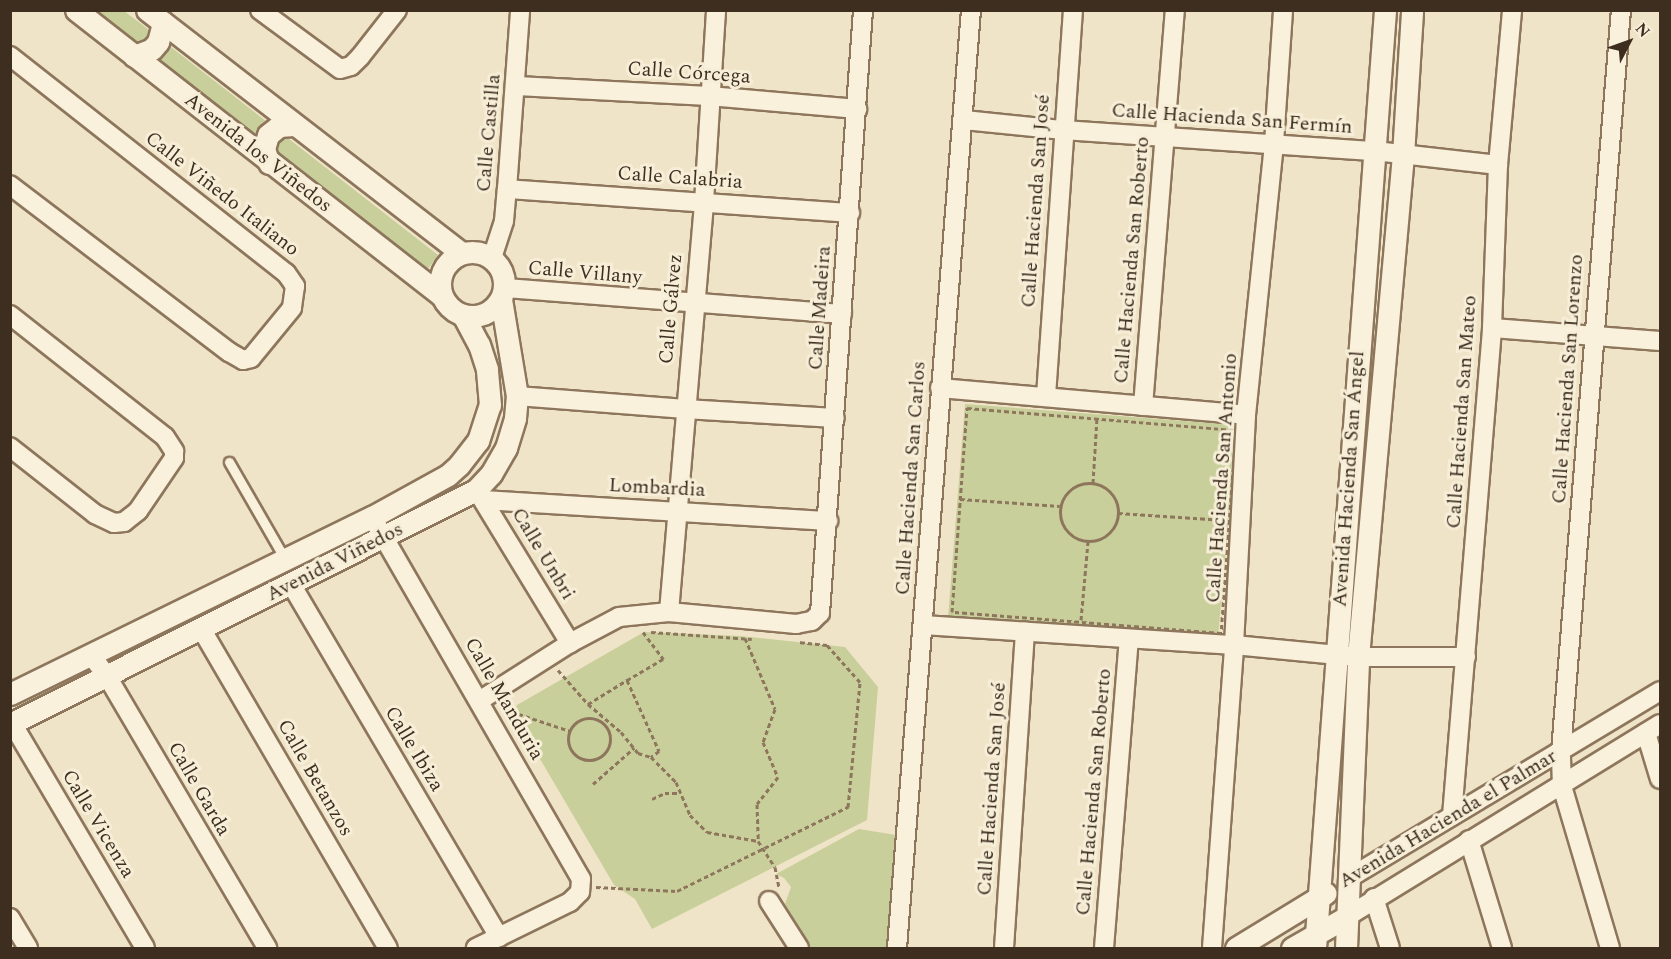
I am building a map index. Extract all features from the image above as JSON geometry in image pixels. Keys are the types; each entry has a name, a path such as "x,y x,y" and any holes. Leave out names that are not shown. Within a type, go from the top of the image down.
{"street":[{"name":"Avenida los Viñedos","path":"76,10 269,163 441,294"},
{"path":"264,12 340,69 351,66 360,57 397,10"},
{"name":"Calle Castilla","path":"492,258 504,221 517,86 520,10"},
{"name":"Calle Gálvez","path":"669,612 704,202 716,10"},
{"name":"Calle Madeira","path":"669,612 796,624 812,621 822,608 863,10"},
{"name":"Calle Hacienda San Carlos","path":"897,948 971,10"},
{"name":"Calle Hacienda San José","path":"1046,396 1073,10"},
{"name":"Calle Hacienda San Roberto","path":"1143,406 1175,10"},
{"name":"Calle Hacienda San Antonio","path":"1212,948 1234,645 1246,415 1274,143 1283,10"},
{"name":"Avenida Hacienda San Ángel","path":"1315,942 1385,10"},
{"name":"Avenida Hacienda San Ángel","path":"1346,948 1358,657 1403,155 1412,10"},
{"name":"Calle Hacienda San Mateo","path":"1452,816 1492,328 1498,165 1512,10"},
{"name":"Calle Hacienda San Lorenzo","path":"1610,948 1562,786 1561,752 1621,10"},
{"path":"134,56 152,49 158,42 155,17"},
{"path":"155,17 461,253"},
{"name":"Calle Viñedo Italiano","path":"10,56 286,273 295,286 292,308 251,358 243,360 229,352 10,185"},
{"name":"Calle Córcega","path":"517,86 709,96 857,109"},
{"name":"Calle Hacienda San Fermín","path":"964,120 1063,130 1375,151 1498,165"},
{"path":"269,163 264,149 268,135 279,126 293,125"},
{"name":"Calle Calabria","path":"507,189 850,213"},
{"path":"471,251 492,258 500,266 503,293 485,314 463,315 446,303 441,294 441,274 452,258 471,251"},
{"name":"Calle Villany","path":"503,293 842,314"},
{"name":"Avenida Viñedos","path":"11,723 384,538 480,495 506,448 515,418 518,396 503,293"},
{"path":"10,315 165,437 174,450 174,458 138,511 124,522 114,523 95,514 10,447"},
{"name":"Avenida Viñedos","path":"10,694 372,517 448,475 469,453 483,429 491,392 487,369 479,345 463,315"},
{"path":"1492,328 1594,334 1660,341"},
{"path":"940,388 1246,415"},
{"path":"518,396 835,418"},
{"name":"Lombardia","path":"480,495 677,512 828,521"},
{"name":"Calle Unbri","path":"480,495 570,643"},
{"name":"Calle Manduria","path":"372,517 578,873 582,887"},
{"name":"Calle Ibiza","path":"291,584 499,937"},
{"path":"479,701 599,627 631,614 669,612"},
{"path":"923,625 1234,645 1358,657 1466,657"},
{"name":"Calle Betanzos","path":"202,630 388,948"},
{"name":"Calle Hacienda San José","path":"1004,948 1025,632"},
{"name":"Calle Hacienda San Roberto","path":"1104,948 1130,640"},
{"name":"Calle Garda","path":"91,655 107,676 267,948"},
{"name":"Avenida Hacienda el Palmar","path":"1236,948 1348,878 1660,691"},
{"name":"Calle Vicenza","path":"11,723 145,948"},
{"path":"1653,729 1660,779"},
{"name":"Avenida Hacienda el Palmar","path":"1292,948 1315,942 1374,898 1653,729"},
{"path":"1469,840 1502,948"},
{"path":"476,948 570,902 582,887"},
{"path":"1374,898 1390,948"},
{"path":"769,901 799,948"},
{"path":"10,918 28,948"}],"lane":[{"path":"229,462 285,559"}],"path":[{"path":"967,408 1097,418 1236,429 1221,633 952,612 967,408"},
{"path":"1093,483 1097,418"},
{"path":"1093,483 1107,489 1113,495 1118,513 1117,522 1106,536 1088,541 1070,533 1061,516 1061,506 1071,490 1079,485 1093,483"},
{"path":"960,499 1061,506"},
{"path":"1118,513 1230,520"},
{"path":"1081,622 1088,541"},
{"path":"632,631 757,639"},
{"path":"588,704 663,659 644,632"},
{"path":"745,638 775,709 763,742 778,777 757,804 758,841 775,867 779,890 769,901"},
{"path":"582,887 677,891 848,807 860,682 827,645 792,642"},
{"path":"547,658 588,704 621,732 638,753 651,757 676,782 690,815 707,832 758,841"},
{"path":"627,680 659,751 651,757"},
{"path":"479,701 570,731"},
{"path":"584,719 597,720 608,729 610,743 602,755 596,759 582,758 569,744 570,731 584,719"},
{"path":"592,784 633,748"},
{"path":"652,799 665,793 680,793"}],"green space":[{"path":"84,11 124,11 144,26 438,255 425,273"},
{"path":"965,404 1237,425 1218,637 948,618"},
{"path":"644,632 741,636 845,647 878,687 867,820 652,929 635,899 614,885 514,711 517,705"},
{"path":"859,829 896,835 887,948 812,948 785,904 791,887 784,878 776,874"}]}
